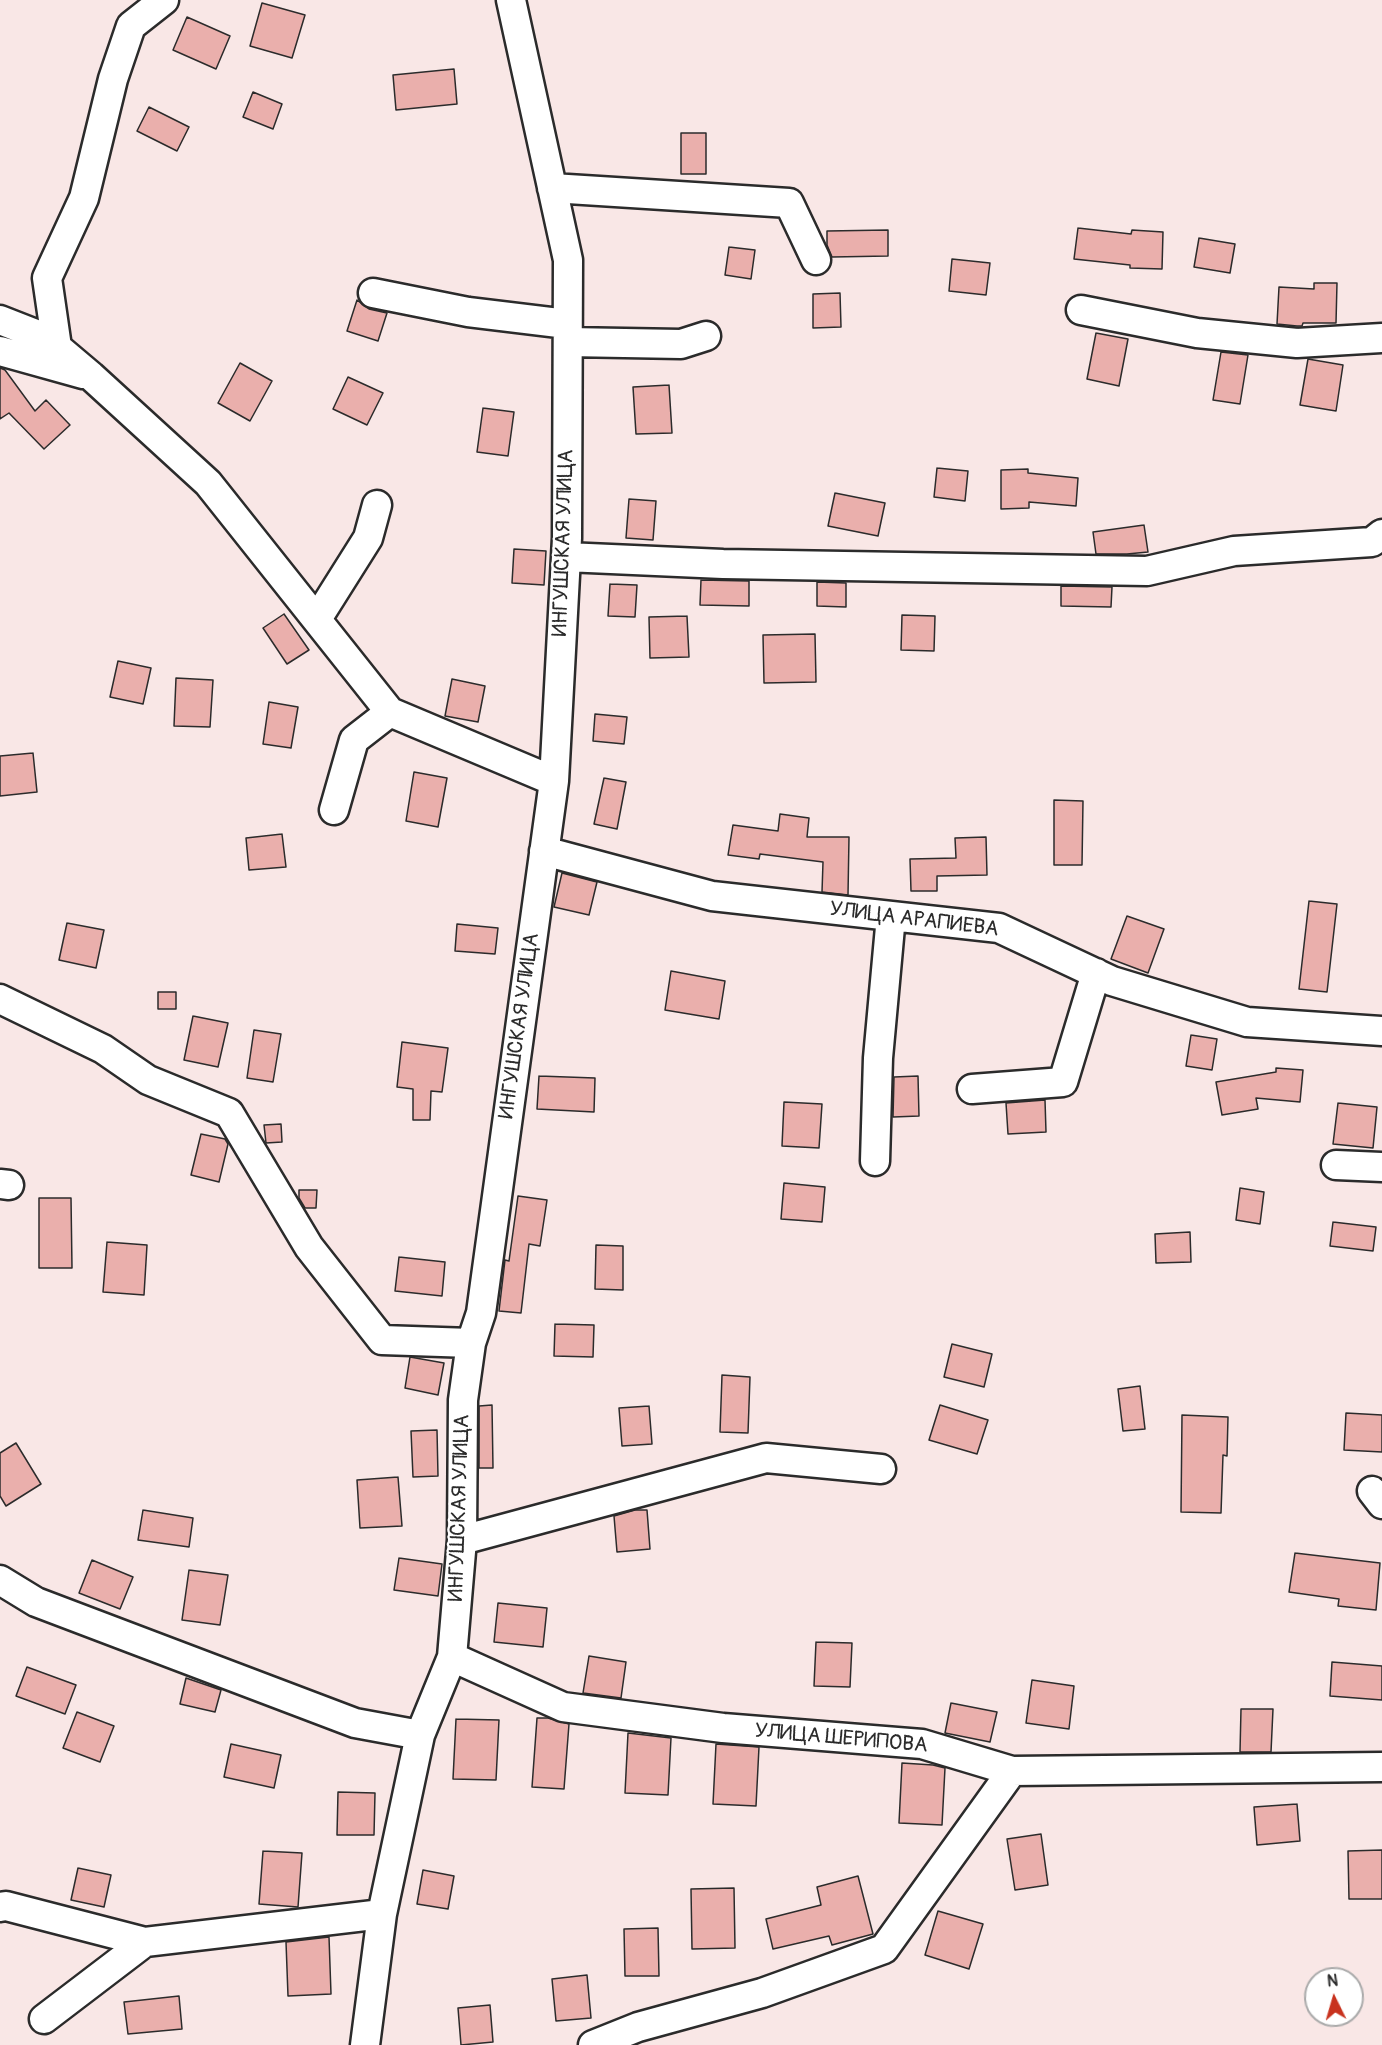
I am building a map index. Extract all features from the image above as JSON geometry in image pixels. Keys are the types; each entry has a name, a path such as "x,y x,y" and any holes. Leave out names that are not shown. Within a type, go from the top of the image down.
{"street":[{"path":"57,347 47,278 84,198 113,79 131,26 164,0"},
{"name":"ИНГУШСКАЯ УЛИЦА","path":"365,2045 382,1914 420,1735 452,1657 462,1540 463,1400 471,1343 481,1313 554,782 566,556 568,260 511,0"},
{"path":"552,188 789,203 816,260"},
{"path":"373,292 568,333 681,344 706,336"},
{"path":"1081,310 1197,333 1297,343 1382,338"},
{"path":"0,320 46,338 208,483 390,712 554,782"},
{"path":"0,351 91,376"},
{"path":"317,619 368,538 377,505"},
{"path":"566,556 735,564 1147,571 1234,552 1372,542 1382,534"},
{"path":"334,810 354,740 390,712"},
{"name":"УЛИЦА АРАПИЕВА","path":"544,851 712,896 999,928 1112,981 1247,1022 1382,1031"},
{"path":"875,1161 878,1058 891,916"},
{"path":"972,1089 1063,1082 1096,974"},
{"path":"0,999 103,1049 148,1080 228,1113 309,1247 382,1340 471,1343"},
{"path":"1336,1165 1382,1167"},
{"path":"462,1540 766,1458 881,1469"},
{"path":"0,1580 36,1602 344,1719 420,1735"},
{"name":"УЛИЦА ШЕРИПОВА","path":"452,1657 563,1707 723,1728 922,1744 1012,1771 1382,1767"},
{"path":"593,2045 638,2027 762,1993 884,1949 1012,1771"},
{"path":"0,1907 6,1906 145,1942 382,1914"},
{"path":"44,2019 145,1942"}],"building":[{"path":"262,3 305,15 292,58 250,46"},
{"path":"187,17 230,36 216,69 173,50"},
{"path":"454,69 457,104 396,110 393,75"},
{"path":"253,92 282,104 273,129 243,117"},
{"path":"149,107 189,127 177,151 137,131"},
{"path":"681,133 706,133 706,174 681,174"},
{"path":"1078,228 1131,234 1132,230 1163,232 1162,269 1130,268 1130,265 1074,259"},
{"path":"888,230 888,256 832,257 827,245 827,231"},
{"path":"1199,238 1235,244 1230,273 1194,267"},
{"path":"729,247 755,250 751,279 725,275"},
{"path":"952,259 990,263 986,295 949,291"},
{"path":"1314,283 1337,283 1336,323 1303,323 1302,326 1277,324 1279,287 1314,289"},
{"path":"840,293 841,327 813,328 813,294"},
{"path":"357,300 369,309 387,313 378,341 347,331"},
{"path":"1096,333 1128,339 1119,386 1087,379"},
{"path":"1221,352 1248,355 1240,404 1213,400"},
{"path":"1308,359 1343,365 1336,411 1300,405"},
{"path":"240,363 272,381 250,421 218,403"},
{"path":"0,368 5,370 35,411 46,400 70,425 44,449 9,413 0,419"},
{"path":"348,377 383,393 367,425 333,409"},
{"path":"669,385 672,433 636,434 633,387"},
{"path":"483,408 514,412 508,456 477,452"},
{"path":"937,468 968,471 965,501 934,497"},
{"path":"1028,469 1028,473 1078,478 1076,506 1029,502 1029,508 1001,509 1001,470"},
{"path":"835,493 885,503 878,536 828,526"},
{"path":"629,499 656,501 653,540 626,538"},
{"path":"1144,525 1148,552 1096,554 1093,532"},
{"path":"514,549 546,551 544,585 512,583"},
{"path":"701,580 749,581 749,606 700,605"},
{"path":"817,582 846,583 846,607 817,606"},
{"path":"610,584 637,585 635,617 608,616"},
{"path":"1061,586 1112,587 1111,607 1061,606"},
{"path":"284,614 309,650 287,664 263,628"},
{"path":"902,615 935,616 934,651 901,650"},
{"path":"687,616 689,657 650,658 649,617"},
{"path":"815,634 816,682 764,683 763,635"},
{"path":"118,661 151,668 143,704 110,697"},
{"path":"176,678 213,680 210,727 174,726"},
{"path":"452,679 485,686 478,722 445,716"},
{"path":"269,702 298,707 291,748 263,744"},
{"path":"595,714 627,717 624,744 593,741"},
{"path":"33,753 37,792 0,796 0,756"},
{"path":"414,772 447,778 438,827 406,821"},
{"path":"604,778 626,782 617,829 594,824"},
{"path":"1054,800 1083,801 1082,865 1054,865"},
{"path":"780,814 809,818 807,837 849,837 848,895 822,892 823,862 760,854 759,859 728,855 733,825 778,831"},
{"path":"282,834 286,867 249,870 246,838"},
{"path":"986,837 987,875 937,876 937,891 911,891 910,859 956,858 955,838"},
{"path":"562,873 597,882 589,915 554,907"},
{"path":"1309,901 1337,904 1327,992 1299,989"},
{"path":"1127,916 1164,929 1148,973 1111,959"},
{"path":"67,923 104,930 96,968 59,960"},
{"path":"457,924 498,928 495,954 455,951"},
{"path":"671,971 725,981 719,1019 665,1010"},
{"path":"158,992 176,992 176,1009 158,1009"},
{"path":"193,1016 228,1023 218,1067 184,1060"},
{"path":"254,1030 281,1034 273,1082 247,1078"},
{"path":"1191,1035 1217,1039 1212,1070 1186,1066"},
{"path":"402,1042 448,1048 442,1092 431,1091 430,1120 413,1120 413,1089 397,1087"},
{"path":"1276,1068 1303,1070 1300,1102 1256,1098 1258,1109 1222,1115 1216,1082 1276,1072"},
{"path":"539,1076 595,1078 594,1112 537,1109"},
{"path":"918,1076 919,1116 893,1117 894,1077"},
{"path":"1045,1100 1046,1132 1008,1134 1006,1103"},
{"path":"784,1102 822,1104 819,1148 782,1146"},
{"path":"1338,1103 1377,1107 1373,1148 1333,1144"},
{"path":"281,1124 282,1142 266,1143 264,1125"},
{"path":"201,1134 225,1139 228,1144 219,1182 191,1175"},
{"path":"784,1183 825,1187 822,1222 781,1219"},
{"path":"1240,1188 1264,1192 1260,1224 1236,1220"},
{"path":"299,1190 317,1190 316,1208 305,1208 299,1198"},
{"path":"518,1196 547,1200 540,1246 529,1244 521,1313 499,1311 505,1260 509,1261"},
{"path":"39,1198 71,1198 72,1268 39,1268"},
{"path":"1333,1222 1376,1227 1373,1251 1330,1246"},
{"path":"1190,1232 1191,1262 1156,1263 1155,1234"},
{"path":"107,1242 147,1245 144,1295 103,1292"},
{"path":"596,1245 623,1246 623,1290 595,1289"},
{"path":"399,1257 445,1262 442,1296 395,1291"},
{"path":"555,1324 594,1325 593,1357 554,1356"},
{"path":"952,1344 992,1354 984,1387 944,1377"},
{"path":"410,1357 444,1363 438,1395 405,1388"},
{"path":"722,1375 750,1377 748,1433 720,1432"},
{"path":"1140,1386 1145,1429 1123,1431 1118,1389"},
{"path":"492,1405 493,1468 479,1468 479,1406"},
{"path":"940,1405 988,1420 977,1454 929,1440"},
{"path":"649,1406 652,1444 622,1446 619,1408"},
{"path":"1346,1413 1382,1415 1382,1452 1344,1450"},
{"path":"1182,1415 1228,1417 1227,1456 1223,1455 1221,1513 1181,1512"},
{"path":"437,1430 438,1476 413,1477 411,1431"},
{"path":"16,1443 41,1484 6,1506 0,1496 0,1453"},
{"path":"398,1477 402,1526 360,1528 357,1480"},
{"path":"143,1510 193,1518 189,1547 138,1540"},
{"path":"635,1510 647,1510 650,1549 617,1552 614,1516"},
{"path":"1295,1553 1380,1563 1376,1610 1338,1606 1339,1599 1289,1592"},
{"path":"399,1558 442,1564 438,1596 394,1590"},
{"path":"92,1560 133,1577 120,1609 79,1593"},
{"path":"189,1570 228,1575 220,1625 182,1620"},
{"path":"498,1603 547,1608 543,1647 494,1642"},
{"path":"816,1642 852,1643 850,1687 814,1686"},
{"path":"589,1656 626,1662 621,1698 583,1693"},
{"path":"1332,1662 1382,1666 1382,1700 1330,1696"},
{"path":"27,1667 76,1685 65,1714 16,1696"},
{"path":"186,1678 221,1690 215,1712 180,1704"},
{"path":"1032,1680 1074,1686 1069,1729 1026,1723"},
{"path":"951,1703 997,1712 990,1742 945,1733"},
{"path":"1241,1709 1273,1709 1271,1752 1240,1752"},
{"path":"77,1712 114,1726 100,1762 63,1748"},
{"path":"537,1718 548,1718 569,1724 564,1789 532,1787"},
{"path":"456,1719 499,1720 496,1780 453,1779"},
{"path":"628,1733 671,1738 668,1795 625,1793"},
{"path":"231,1744 281,1755 274,1788 224,1777"},
{"path":"716,1744 759,1747 756,1806 713,1804"},
{"path":"902,1763 945,1768 942,1825 899,1823"},
{"path":"338,1792 375,1793 374,1835 337,1835"},
{"path":"1297,1804 1300,1841 1257,1845 1254,1807"},
{"path":"1041,1834 1048,1885 1015,1890 1007,1839"},
{"path":"1382,1850 1382,1899 1349,1899 1348,1851"},
{"path":"263,1851 302,1853 298,1907 259,1904"},
{"path":"78,1868 111,1875 104,1907 71,1900"},
{"path":"423,1870 454,1876 448,1909 417,1904"},
{"path":"858,1876 873,1934 832,1945 829,1936 773,1949 766,1919 821,1905 817,1887"},
{"path":"734,1888 735,1948 692,1949 691,1889"},
{"path":"938,1911 983,1924 969,1969 925,1955"},
{"path":"658,1928 659,1976 625,1976 624,1929"},
{"path":"329,1937 331,1994 288,1996 286,1942"},
{"path":"587,1975 591,2018 556,2021 552,1979"},
{"path":"179,1996 182,2029 128,2034 124,2002"},
{"path":"490,2005 493,2042 461,2045 458,2008"}]}
